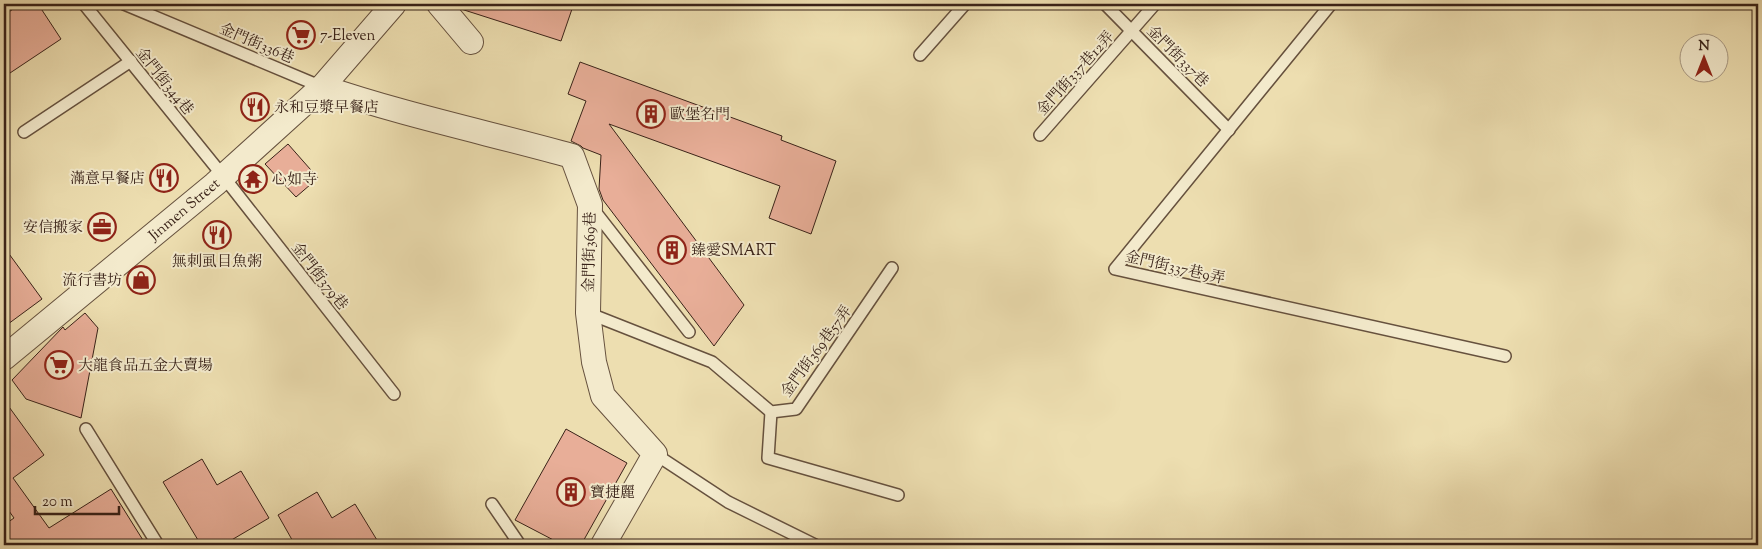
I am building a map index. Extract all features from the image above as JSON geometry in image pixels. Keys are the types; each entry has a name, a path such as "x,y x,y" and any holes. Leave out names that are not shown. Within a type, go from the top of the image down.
{"street":[{"name":"Jinmen Street","path":"4,358 223,176 322,87 394,4"},
{"path":"439,4 470,42"},
{"name":"金門街369巷","path":"322,87 370,103 572,156 590,205 588,313 594,362 603,396 655,454"},
{"path":"603,545 655,454"}],"lane":[{"name":"金門街344巷","path":"84,4 223,176"},
{"name":"金門街336巷","path":"124,4 322,87"},
{"path":"920,55 965,4"},
{"name":"金門街337巷","path":"1105,4 1229,130"},
{"name":"金門街337巷12弄","path":"1040,135 1155,4"},
{"name":"金門街337巷9弄","path":"1331,4 1115,270 1505,356"},
{"path":"24,132 131,61"},
{"name":"金門街379巷","path":"223,176 394,394"},
{"path":"590,205 689,332"},
{"name":"金門街369巷57弄","path":"588,313 712,362 771,412 796,409 892,268"},
{"path":"771,412 768,458 898,495"},
{"path":"86,429 158,545"},
{"path":"655,454 728,502 815,545"},
{"path":"492,504 520,545"}],"building":[{"path":"21,4 38,4 61,39 4,77 4,15"},
{"path":"461,4 556,4 572,9 561,41 461,9"},
{"path":"580,62 782,136 781,140 836,161 811,234 769,218 780,186 609,124 744,305 714,346 603,200 599,189 601,155 571,141 586,101 568,94"},
{"path":"288,144 318,178 296,197 265,164"},
{"path":"4,247 42,299 4,327"},
{"name":"大龍食品五金大賣場","path":"85,313 98,328 81,418 26,399 12,380 63,327 65,330"},
{"path":"4,400 44,455 13,478 49,528 111,489 146,545 4,545 4,525 14,518 4,504"},
{"name":"寶捷麗","path":"566,429 627,463 581,545 563,545 515,520"},
{"path":"202,459 217,485 241,471 269,518 223,545 201,545 163,482"},
{"path":"317,492 332,518 355,504 380,545 295,545 278,515"}],"place":[{"name":"7-Eleven","path":"301,35"},
{"name":"永和豆漿早餐店","path":"255,107"},
{"name":"歐堡名門","path":"651,114"},
{"name":"滿意早餐店","path":"164,178"},
{"name":"心如寺","path":"253,179"},
{"name":"安信搬家","path":"102,227"},
{"name":"無刺虱目魚粥","path":"217,235"},
{"name":"臻愛SMART","path":"672,250"},
{"name":"流行書坊","path":"141,280"},
{"name":"大龍食品五金大賣場","path":"59,365"},
{"name":"寶捷麗","path":"571,492"}]}
